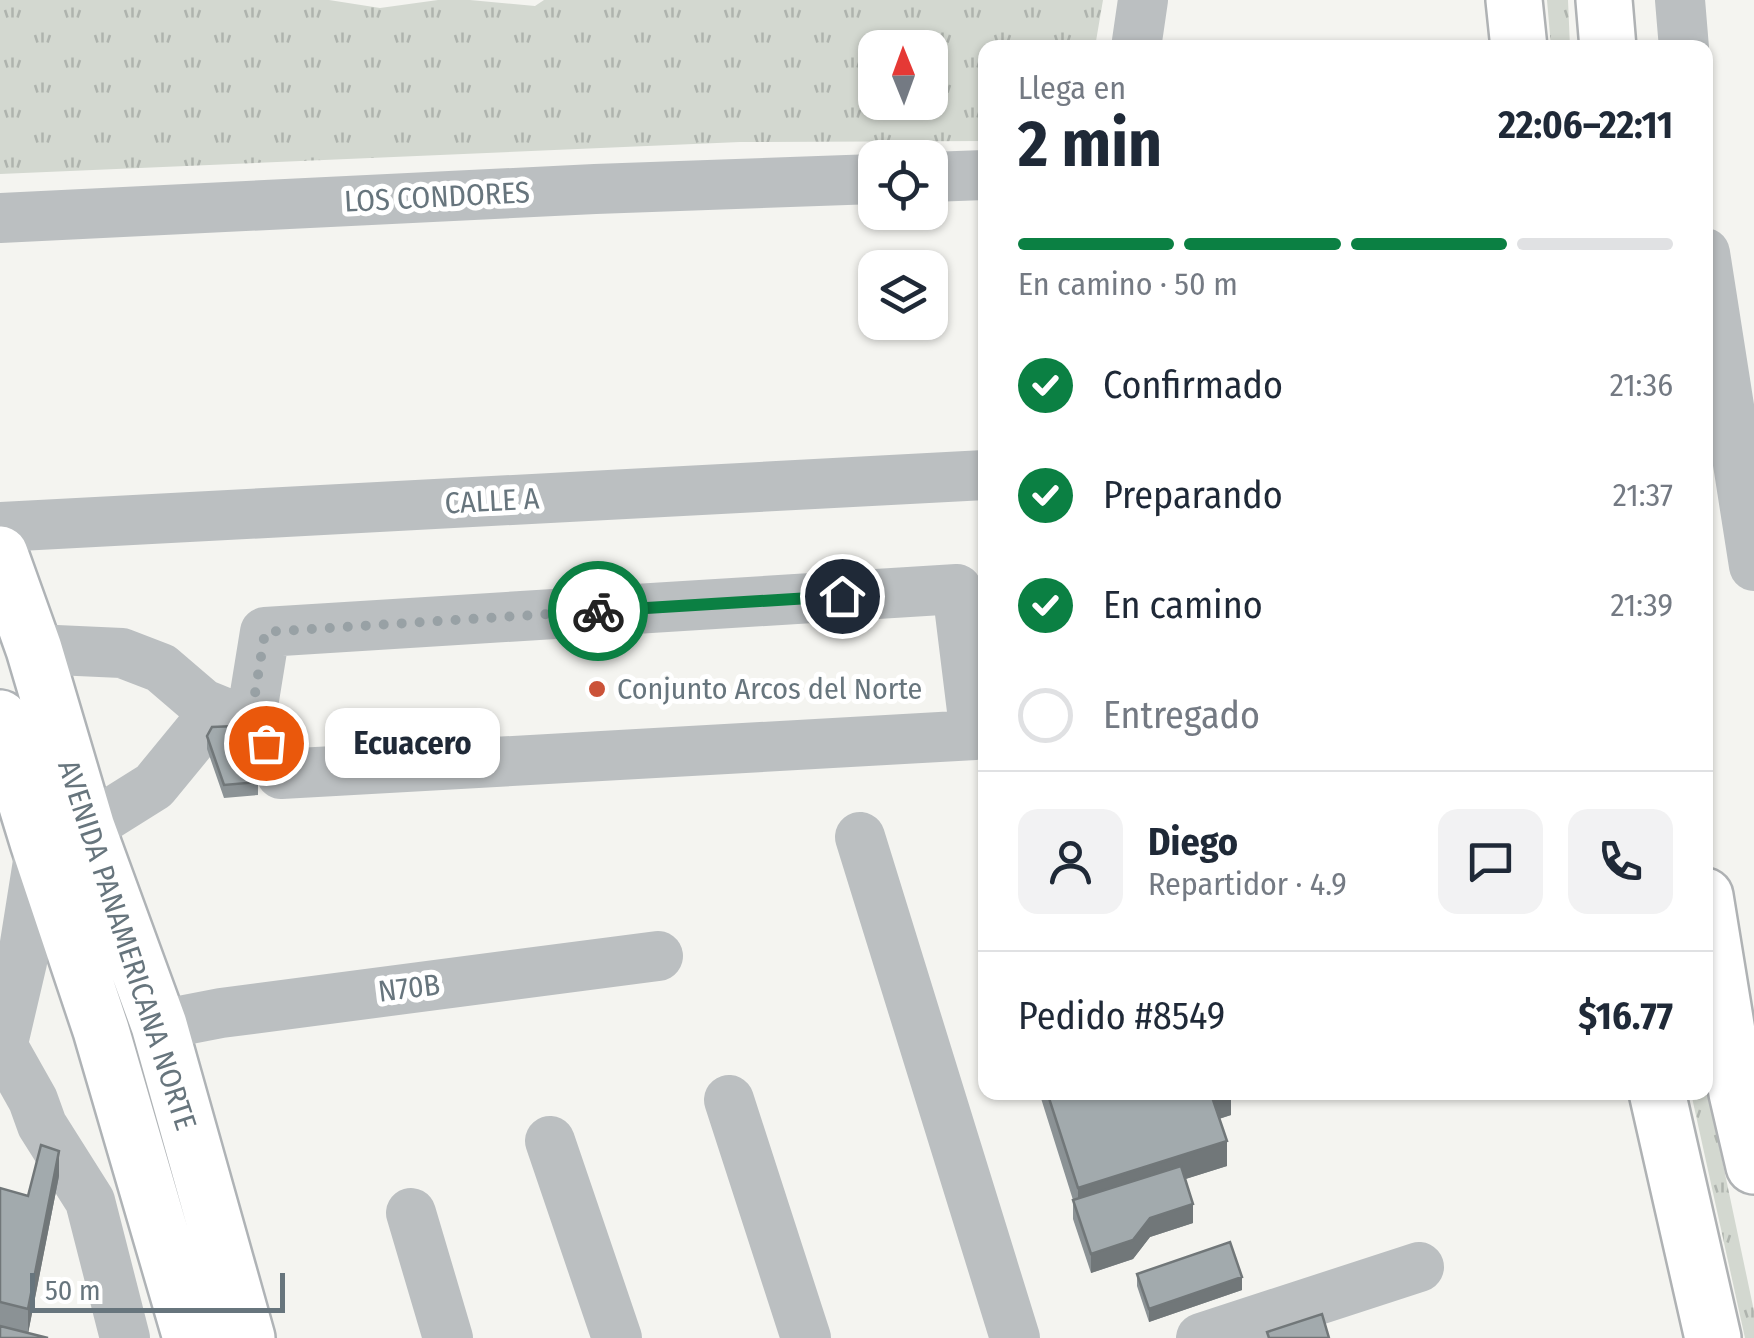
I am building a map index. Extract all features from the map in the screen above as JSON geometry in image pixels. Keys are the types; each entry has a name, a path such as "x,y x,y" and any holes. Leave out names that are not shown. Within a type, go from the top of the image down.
{"main road":[{"path":"1514,0 1518,40"},
{"path":"1604,0 1607,40"},
{"name":"AVENIDA PANAMERICANA NORTE","path":"0,554 34,649 63,838 101,1030 191,1338"},
{"name":"AVENIDA PANAMERICANA NORTE","path":"0,718 159,1025 247,1338"},
{"path":"1713,945 1737,1092 1754,1166"},
{"path":"1659,1100 1713,1338"}],"street":[{"path":"1137,40 1142,0"},
{"path":"1680,0 1683,40"},
{"path":"948,176 978,175"},
{"name":"LOS CONDORES","path":"0,218 858,180"},
{"path":"1713,296 1747,478 1754,566"},
{"name":"CALLE A","path":"0,527 978,475"},
{"path":"34,649 122,652 161,668 203,704 241,714 280,774 974,736 957,589 265,632 241,714"},
{"path":"125,1338 90,1201 42,1126 33,1100 1,1050 22,962 63,838 154,786 204,724 241,714"},
{"path":"860,837 1015,1338"},
{"name":"N70B","path":"159,1025 220,1013 658,956"},
{"path":"728,1100 806,1338"},
{"path":"550,1142 617,1338"},
{"path":"411,1213 448,1338"},
{"path":"1201,1338 1419,1267"}],"green space":[{"path":"0,0 329,0 380,8 438,0 535,6 544,0 1103,0 1096,40 978,40 978,141 740,142 0,174"},
{"path":"1547,0 1568,0 1570,40 1550,40"},
{"path":"1693,1100 1709,1100 1754,1311 1754,1338 1745,1338"}],"building":[{"path":"236,726 258,782 224,785 207,736 212,727"},
{"path":"1050,1100 1213,1100 1227,1141 1078,1188"},
{"path":"41,1145 59,1151 28,1309 0,1302 0,1188 28,1196"},
{"path":"1181,1166 1193,1204 1150,1218 1133,1240 1091,1254 1073,1200"},
{"path":"1230,1242 1242,1277 1149,1309 1137,1274"},
{"path":"1322,1314 1329,1338 1269,1338 1267,1332"},
{"path":"0,1326 48,1338 0,1338"}],"way so far":[{"path":"266,743 252,712 265,632 598,611"}],"place":[{"name":"Conjunto Arcos del Norte","path":"597,689"},
{"name":"Ecuacero","path":"266,743"}],"route":[{"path":"598,611 842,596"}]}
